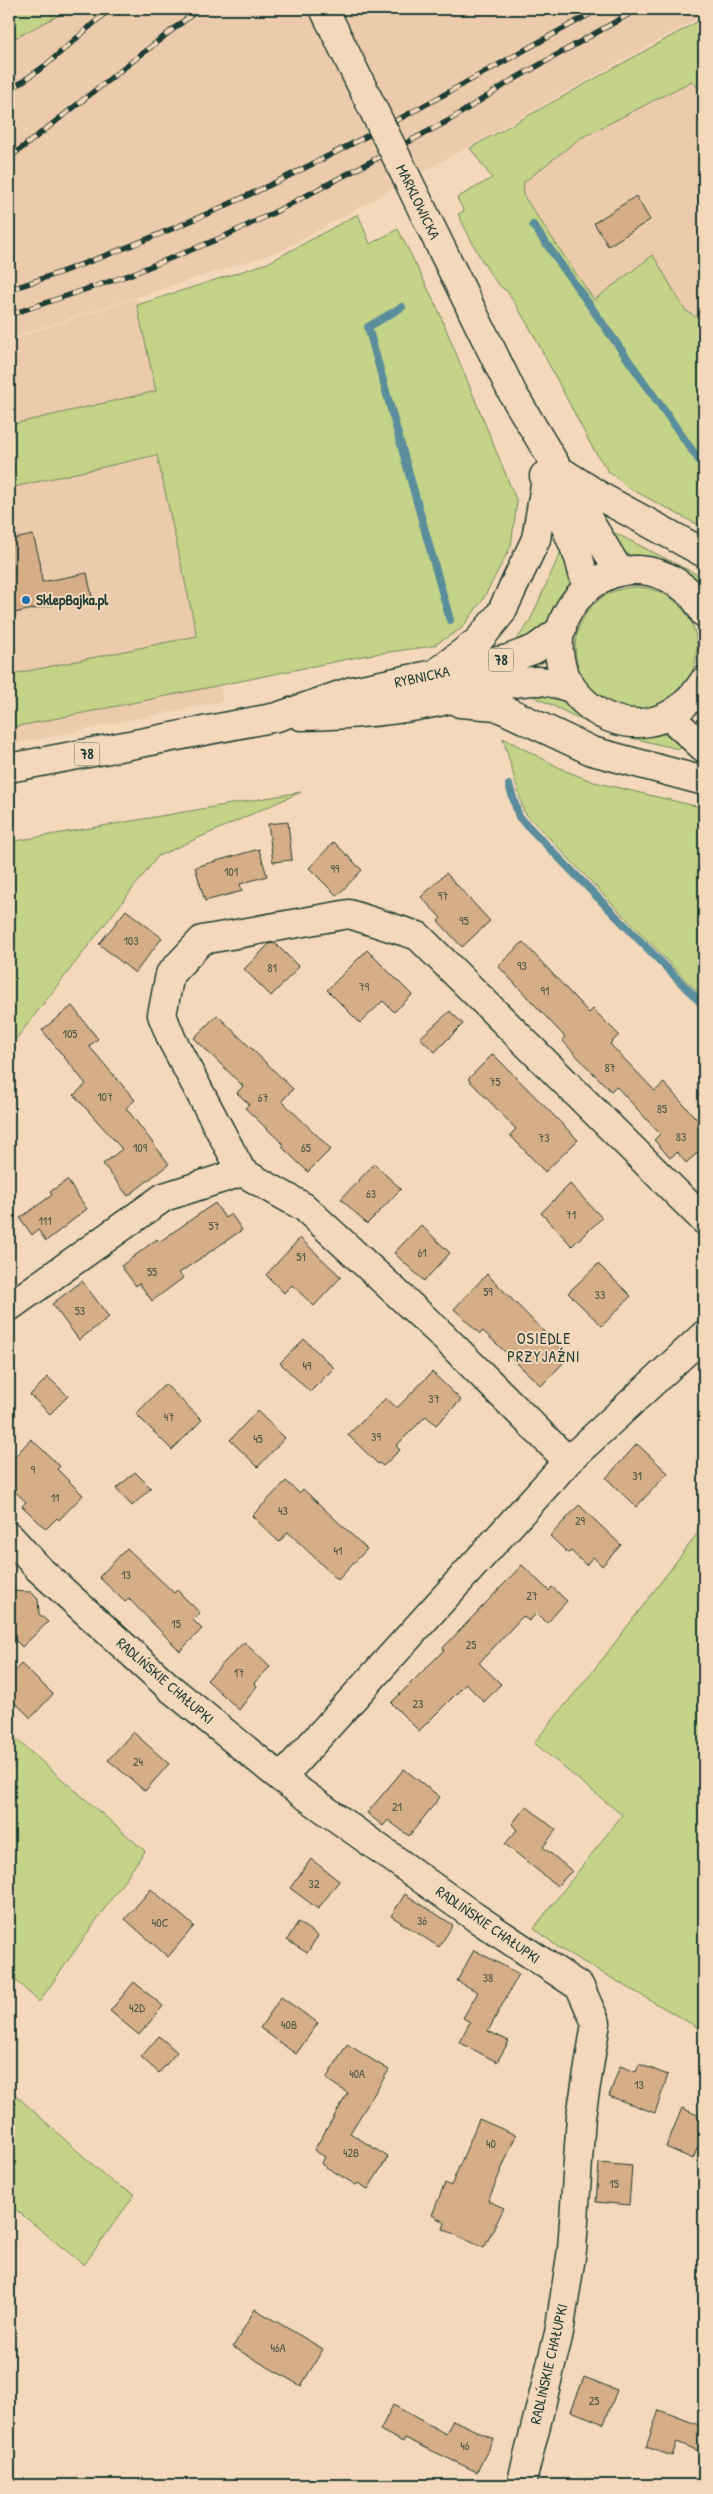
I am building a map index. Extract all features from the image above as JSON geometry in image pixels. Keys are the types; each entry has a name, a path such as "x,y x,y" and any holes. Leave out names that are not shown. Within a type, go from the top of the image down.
{"street":[{"name":"MARKLOWICKA","path":"324,9 553,475 619,571"},
{"name":"MARKLOWICKA","path":"553,475 587,589"},
{"path":"434,675 478,641 501,613 536,539 553,475 603,498 704,553"},
{"path":"702,691 685,706 669,716 646,723 614,720 588,706 571,688 561,664 560,645 562,630 570,608 587,589 607,575 619,571 646,570 668,578 690,593 704,613"},
{"name":"RYBNICKA","path":"9,768 278,717 352,691 517,656 535,649 562,630"},
{"name":"RYBNICKA","path":"278,717 359,715 440,702 511,682 540,681 571,688"},
{"path":"440,702 496,706 592,751 704,781"},
{"path":"669,716 704,748"},
{"path":"568,1461 440,1333 304,1207 242,1172 172,1040 162,1015 170,974 202,940 349,914 418,936 704,1220"},
{"path":"9,1307 164,1197 242,1172"},
{"path":"281,1778 568,1461 704,1335"},
{"name":"RADLIŃSKIE CHAŁUPKI","path":"9,1536 40,1569 170,1688 281,1778 475,1917 580,1987 596,2023 581,2116 572,2250 560,2333 521,2485"}],"shaded area":[{"path":"9,9 704,9 704,15 281,251 9,338"},
{"path":"692,81 704,95 704,322 685,310 653,256 594,301 523,196 524,182 579,139"},
{"path":"137,298 223,701 9,745 9,340"}],"green space":[{"path":"9,9 71,9 9,41"},
{"path":"704,18 704,95 692,81 579,139 524,182 523,195 594,300 653,255 685,310 704,322 704,528 627,487 608,471 592,447 530,328 507,291 494,279 480,257 458,214 464,211 457,198 492,178 470,148"},
{"path":"358,214 370,244 398,229 437,307 517,502 511,546 482,601 461,629 433,646 368,655 9,728 9,675 197,636 157,455 9,488 9,425 156,391 137,305 268,263"},
{"path":"609,530 704,578 704,592 620,550"},
{"path":"561,551 573,578 570,590 545,631 513,644 529,623"},
{"path":"636,587 659,591 679,605 693,625 697,648 693,671 679,691 659,705 636,709 613,705 593,691 579,671 575,648 579,625 593,605 613,591"},
{"path":"533,687 656,733 675,737 685,746 679,749 606,732 525,692"},
{"path":"503,738 566,771 594,782 704,808 704,999 524,812"},
{"path":"301,792 158,856 9,1048 9,842"},
{"path":"704,1525 704,2031 559,1948 534,1928 622,1815 534,1743 605,1656"},
{"path":"9,1733 145,1851 39,2002 9,1974"},
{"path":"9,2089 113,2183 135,2194 84,2265 9,2204"}],"building":[{"path":"636,196 650,220 608,246 594,223"},
{"path":"33,535 40,561 42,582 87,573 92,597 9,614 9,540"},
{"path":"288,822 292,860 273,862 268,824"},
{"path":"334,842 362,870 337,896 309,868"},
{"path":"259,849 267,876 240,884 242,891 205,901 195,867"},
{"path":"446,873 490,921 462,947 438,921 441,918 421,897"},
{"path":"126,910 162,938 135,973 99,944"},
{"path":"523,942 589,1013 593,1009 619,1035 610,1044 655,1091 664,1083 704,1127 704,1147 686,1163 677,1152 670,1158 654,1140 660,1134 616,1086 611,1091 587,1067 562,1040 565,1037 498,966"},
{"path":"275,943 299,967 271,996 244,969 269,944"},
{"path":"367,950 412,995 394,1012 383,1001 360,1023 327,990"},
{"path":"72,1006 98,1039 89,1046 135,1100 126,1108 169,1164 128,1196 103,1164 122,1149 74,1095 86,1084 42,1030"},
{"path":"450,1011 463,1024 435,1052 420,1038"},
{"path":"217,1015 293,1089 282,1101 331,1149 308,1172 282,1147 284,1145 245,1108 249,1104 237,1093 243,1086 194,1038"},
{"path":"493,1054 578,1140 545,1172 510,1135 516,1129 468,1079"},
{"path":"374,1164 401,1189 367,1224 341,1199"},
{"path":"67,1180 87,1209 46,1241 38,1230 32,1235 20,1218 52,1195 50,1192"},
{"path":"570,1184 602,1218 572,1246 541,1213"},
{"path":"215,1203 225,1218 231,1214 242,1230 179,1273 183,1278 152,1301 139,1283 136,1286 121,1266 157,1239 159,1242"},
{"path":"421,1225 450,1253 424,1281 394,1253"},
{"path":"300,1238 341,1277 314,1306 292,1285 284,1293 266,1275"},
{"path":"598,1264 631,1296 602,1326 568,1293"},
{"path":"487,1274 569,1357 541,1386 483,1331 480,1334 454,1309"},
{"path":"82,1281 109,1317 79,1340 52,1304"},
{"path":"304,1339 334,1368 310,1392 280,1363"},
{"path":"432,1372 461,1400 436,1425 426,1416 396,1446 400,1450 383,1466 378,1464 348,1435 386,1398 397,1408"},
{"path":"48,1377 68,1396 50,1414 30,1395"},
{"path":"165,1384 202,1420 172,1450 136,1414"},
{"path":"257,1411 285,1438 258,1467 230,1440"},
{"path":"31,1439 60,1466 57,1469 83,1495 59,1520 57,1518 46,1529 22,1506 26,1502 9,1486 9,1463"},
{"path":"637,1444 668,1473 636,1507 606,1478"},
{"path":"135,1472 151,1488 132,1506 116,1489"},
{"path":"286,1481 299,1493 303,1489 367,1549 338,1580 288,1532 279,1542 252,1516"},
{"path":"579,1505 621,1545 602,1566 593,1557 586,1565 571,1551 568,1553 550,1536"},
{"path":"127,1548 174,1593 177,1590 200,1613 193,1620 202,1629 180,1651 128,1598 125,1602 99,1577"},
{"path":"522,1565 549,1591 552,1587 567,1601 547,1623 537,1613 529,1621 523,1616 479,1663 501,1684 484,1702 466,1684 419,1731 391,1703 444,1650 443,1648"},
{"path":"9,1591 31,1592 38,1599 39,1614 48,1622 22,1647 9,1634"},
{"path":"244,1642 270,1667 254,1683 257,1686 239,1710 207,1680"},
{"path":"21,1664 53,1694 31,1718 9,1697 9,1677"},
{"path":"133,1732 169,1764 145,1791 108,1760"},
{"path":"404,1769 440,1797 409,1836 388,1820 383,1826 367,1813"},
{"path":"526,1806 556,1830 543,1847 572,1871 557,1886 505,1844 517,1830 512,1824"},
{"path":"311,1859 339,1881 318,1909 290,1888"},
{"path":"151,1889 194,1926 168,1957 125,1919"},
{"path":"405,1894 453,1925 439,1947 391,1916"},
{"path":"298,1922 318,1936 307,1953 287,1940"},
{"path":"474,1950 519,1974 488,2031 509,2041 497,2062 459,2042 470,2022 463,2018 478,1992 457,1981"},
{"path":"134,1982 163,2006 139,2035 110,2011"},
{"path":"281,1997 318,2023 296,2054 260,2028"},
{"path":"159,2036 177,2052 159,2073 141,2057"},
{"path":"347,2044 389,2070 350,2133 388,2157 368,2189 358,2183 356,2185 321,2164 325,2157 314,2150 348,2093 326,2079"},
{"path":"639,2064 668,2075 655,2113 609,2096 620,2066 636,2072"},
{"path":"682,2108 704,2118 704,2132 693,2159 666,2147"},
{"path":"479,2119 516,2135 488,2201 504,2208 484,2248 443,2229 445,2223 432,2215 445,2183 451,2186"},
{"path":"599,2163 632,2166 629,2205 596,2202"},
{"path":"255,2309 323,2349 301,2386 233,2347"},
{"path":"584,2377 617,2390 604,2424 571,2411"},
{"path":"393,2405 446,2434 453,2420 493,2439 477,2472 405,2438 403,2442 380,2430"},
{"path":"659,2410 704,2427 704,2453 677,2442 672,2456 646,2447"}],"waterway":[{"path":"533,225 704,467"},
{"path":"402,307 368,327 450,620"},
{"path":"509,785 519,817 704,1006"}],"railway":[{"path":"9,91 46,65 110,9"},
{"path":"9,158 199,9"},
{"path":"9,290 76,267 142,241 208,214 272,184 396,120 599,9"},
{"path":"9,315 129,275 223,237 275,212 448,121 511,81 638,9"}],"place":[{"name":"SklepBajka.pl","path":"26,600"}],"district":[{"name":"OSIEDLE PRZYJAŹNI","path":"544,1347"}]}
